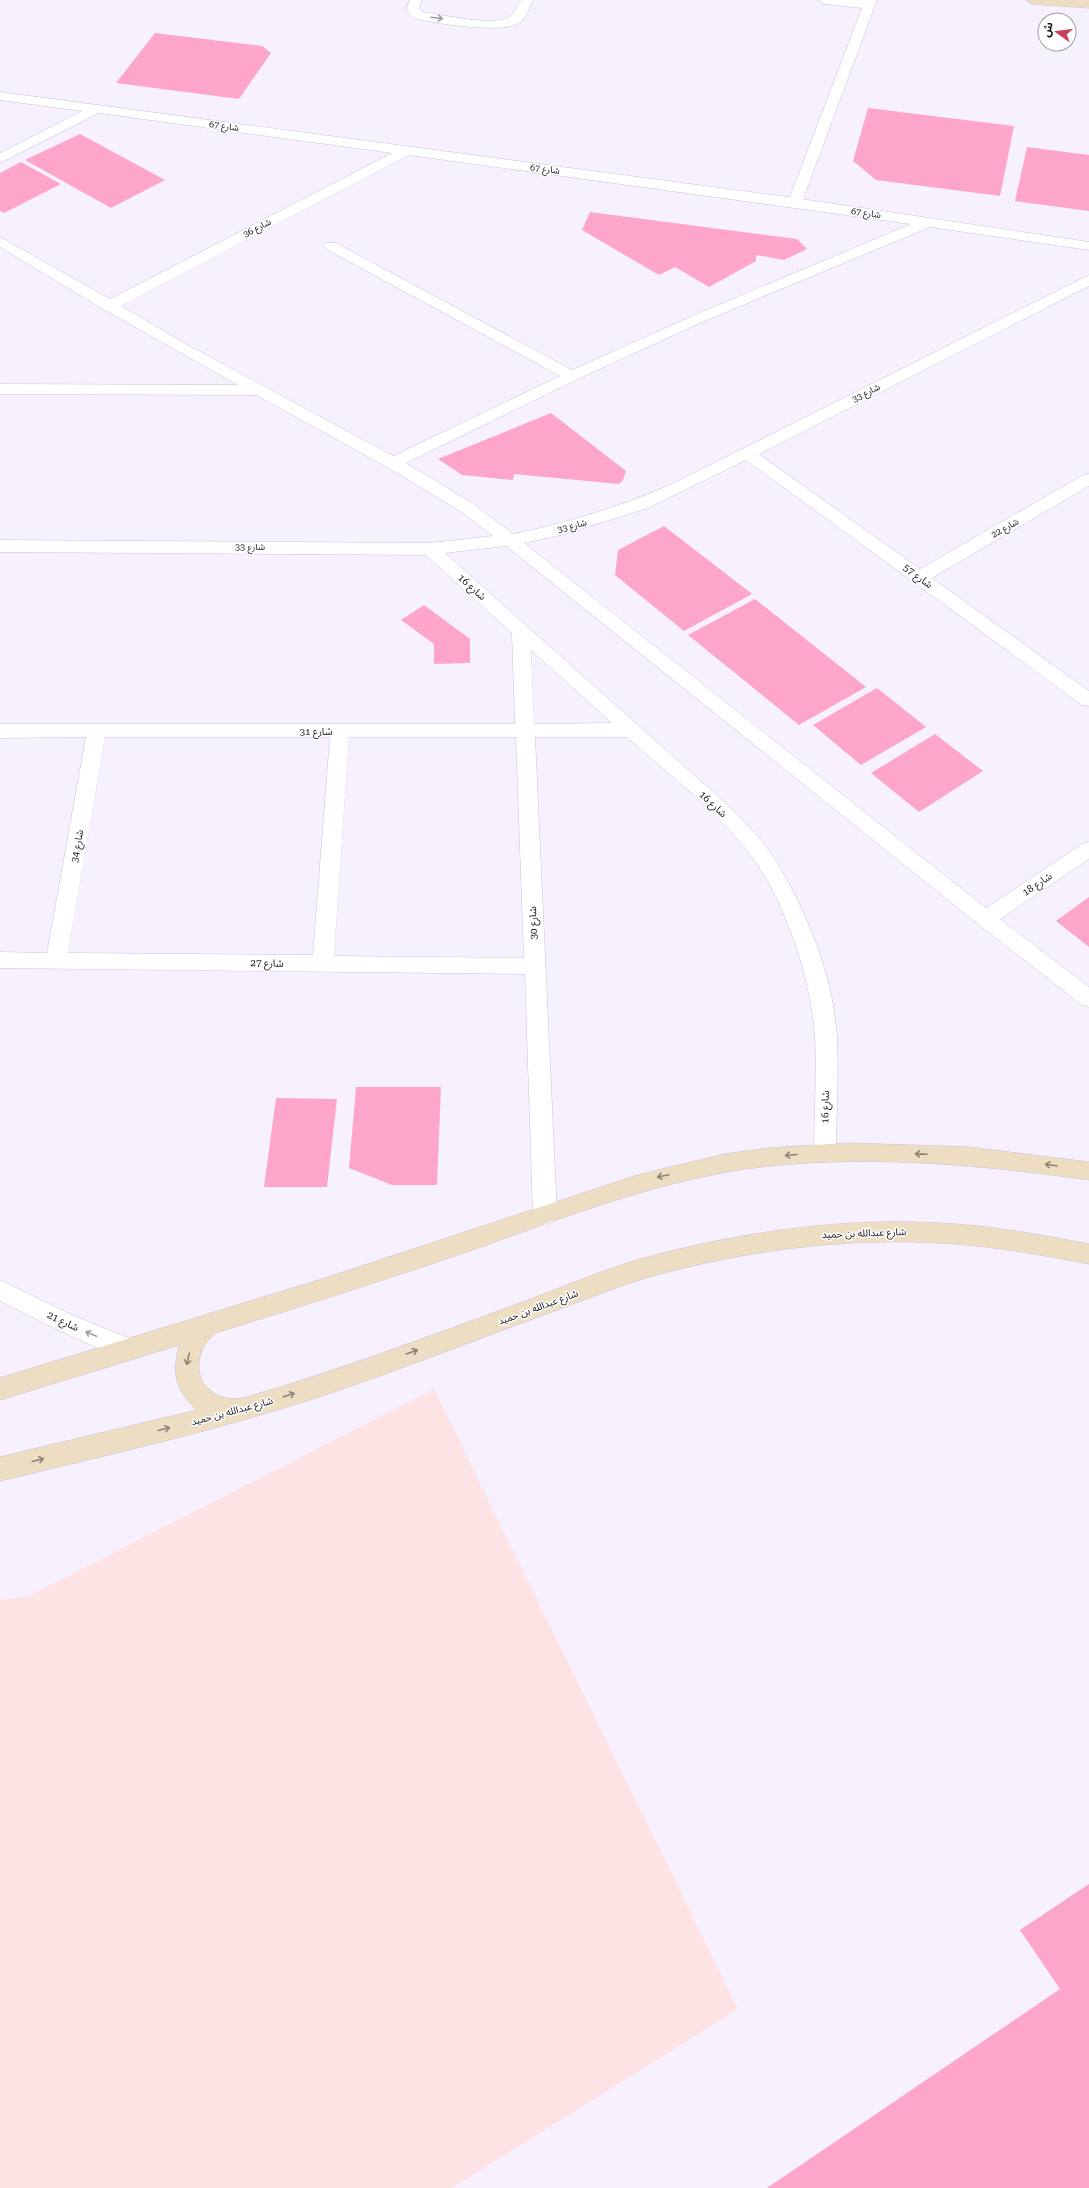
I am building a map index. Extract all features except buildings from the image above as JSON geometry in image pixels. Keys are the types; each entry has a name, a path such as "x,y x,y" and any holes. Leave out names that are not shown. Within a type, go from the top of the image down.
{"street":[{"path":"416,0 412,9 418,15 499,25 516,19 527,0"},
{"path":"795,202 870,3 824,0"},
{"path":"1032,0 1089,4"},
{"name":"شارع 67","path":"0,96 795,202 1089,246"},
{"path":"0,159 97,109"},
{"name":"شارع 36","path":"108,306 406,151"},
{"path":"393,463 572,376 695,320 929,222"},
{"path":"2,244 256,390 393,463 466,507 985,919 1089,999"},
{"path":"331,246 572,376"},
{"name":"شارع 33","path":"0,546 430,549 509,540 563,529 642,504 747,453 1089,280"},
{"path":"0,389 256,390"},
{"name":"شارع 57","path":"747,453 1089,700"},
{"name":"شارع 22","path":"920,577 1085,487"},
{"name":"شارع 16","path":"430,549 725,814 762,856 789,902 806,946 819,992 826,1038 825,1153"},
{"name":"شارع 30","path":"521,631 545,1216"},
{"path":"323,964 340,730"},
{"name":"شارع 31","path":"0,731 631,730"},
{"name":"شارع 34","path":"56,960 98,731"},
{"name":"شارع 18","path":"985,919 1089,849"},
{"name":"شارع 27","path":"0,960 534,966"},
{"path":"0,1389 127,1349 207,1326 545,1216 599,1195 654,1178 710,1166 767,1157 825,1153 894,1152 965,1155 1035,1163 1089,1172"},
{"name":"شارع عبدالله بن حميد","path":"0,1470 233,1412 327,1383 641,1270 738,1245 837,1232 938,1231 1040,1242 1089,1254"},
{"name":"شارع 21","path":"0,1290 66,1323 127,1349"},
{"path":"207,1326 191,1345 189,1352 186,1367 192,1389 209,1405 233,1412"}],"shaded area":[{"path":"434,1389 738,2009 452,2188 0,2188 0,1600 29,1596"}]}
